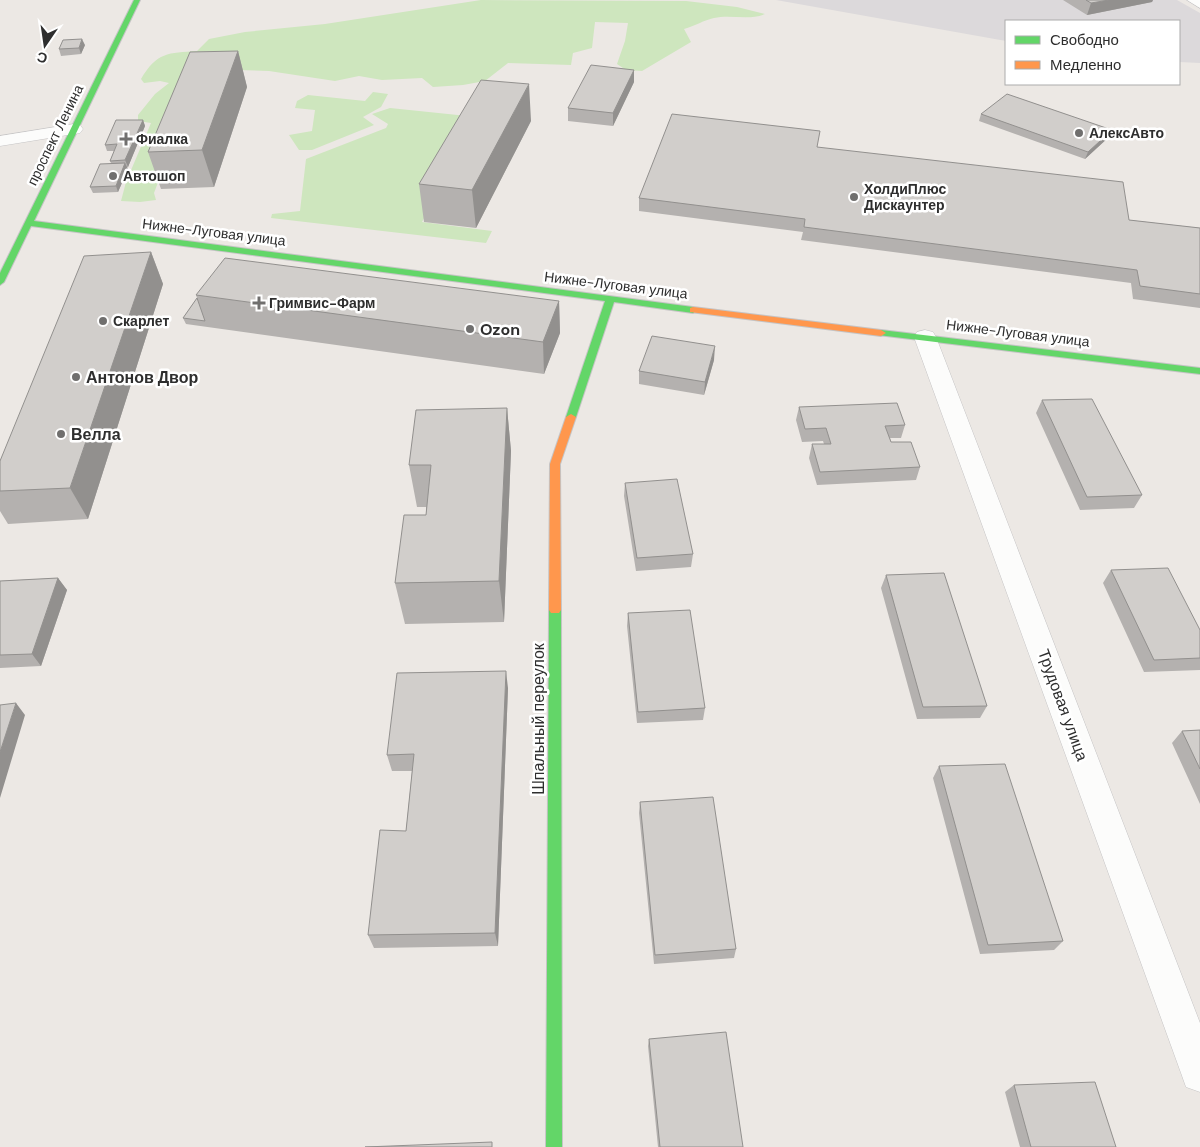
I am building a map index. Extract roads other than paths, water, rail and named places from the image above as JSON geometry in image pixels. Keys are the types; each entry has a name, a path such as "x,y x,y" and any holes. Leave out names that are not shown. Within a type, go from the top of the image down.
{"street":[{"name":"проспект Ленина","path":"0,282 137,0"},
{"path":"1194,0 1200,3"},
{"path":"0,141 74,129"},
{"name":"Нижне-Луговая улица","path":"28,223 610,300 1200,371"},
{"name":"Шпальный переулок","path":"554,1147 555,464 610,300"},
{"name":"Трудовая улица","path":"926,337 1200,1073"}],"place":[{"name":"АлексАвто","path":"1079,133"},
{"name":"Фиалка","path":"126,139"},
{"name":"Автошоп","path":"113,176"},
{"name":"ХолдиПлюс Дискаунтер","path":"854,197"},
{"name":"Гримвис-Фарм","path":"259,303"},
{"name":"Скарлет","path":"103,321"},
{"name":"Ozon","path":"470,329"},
{"name":"Антонов Двор","path":"76,377"},
{"name":"Велла","path":"61,434"}]}
